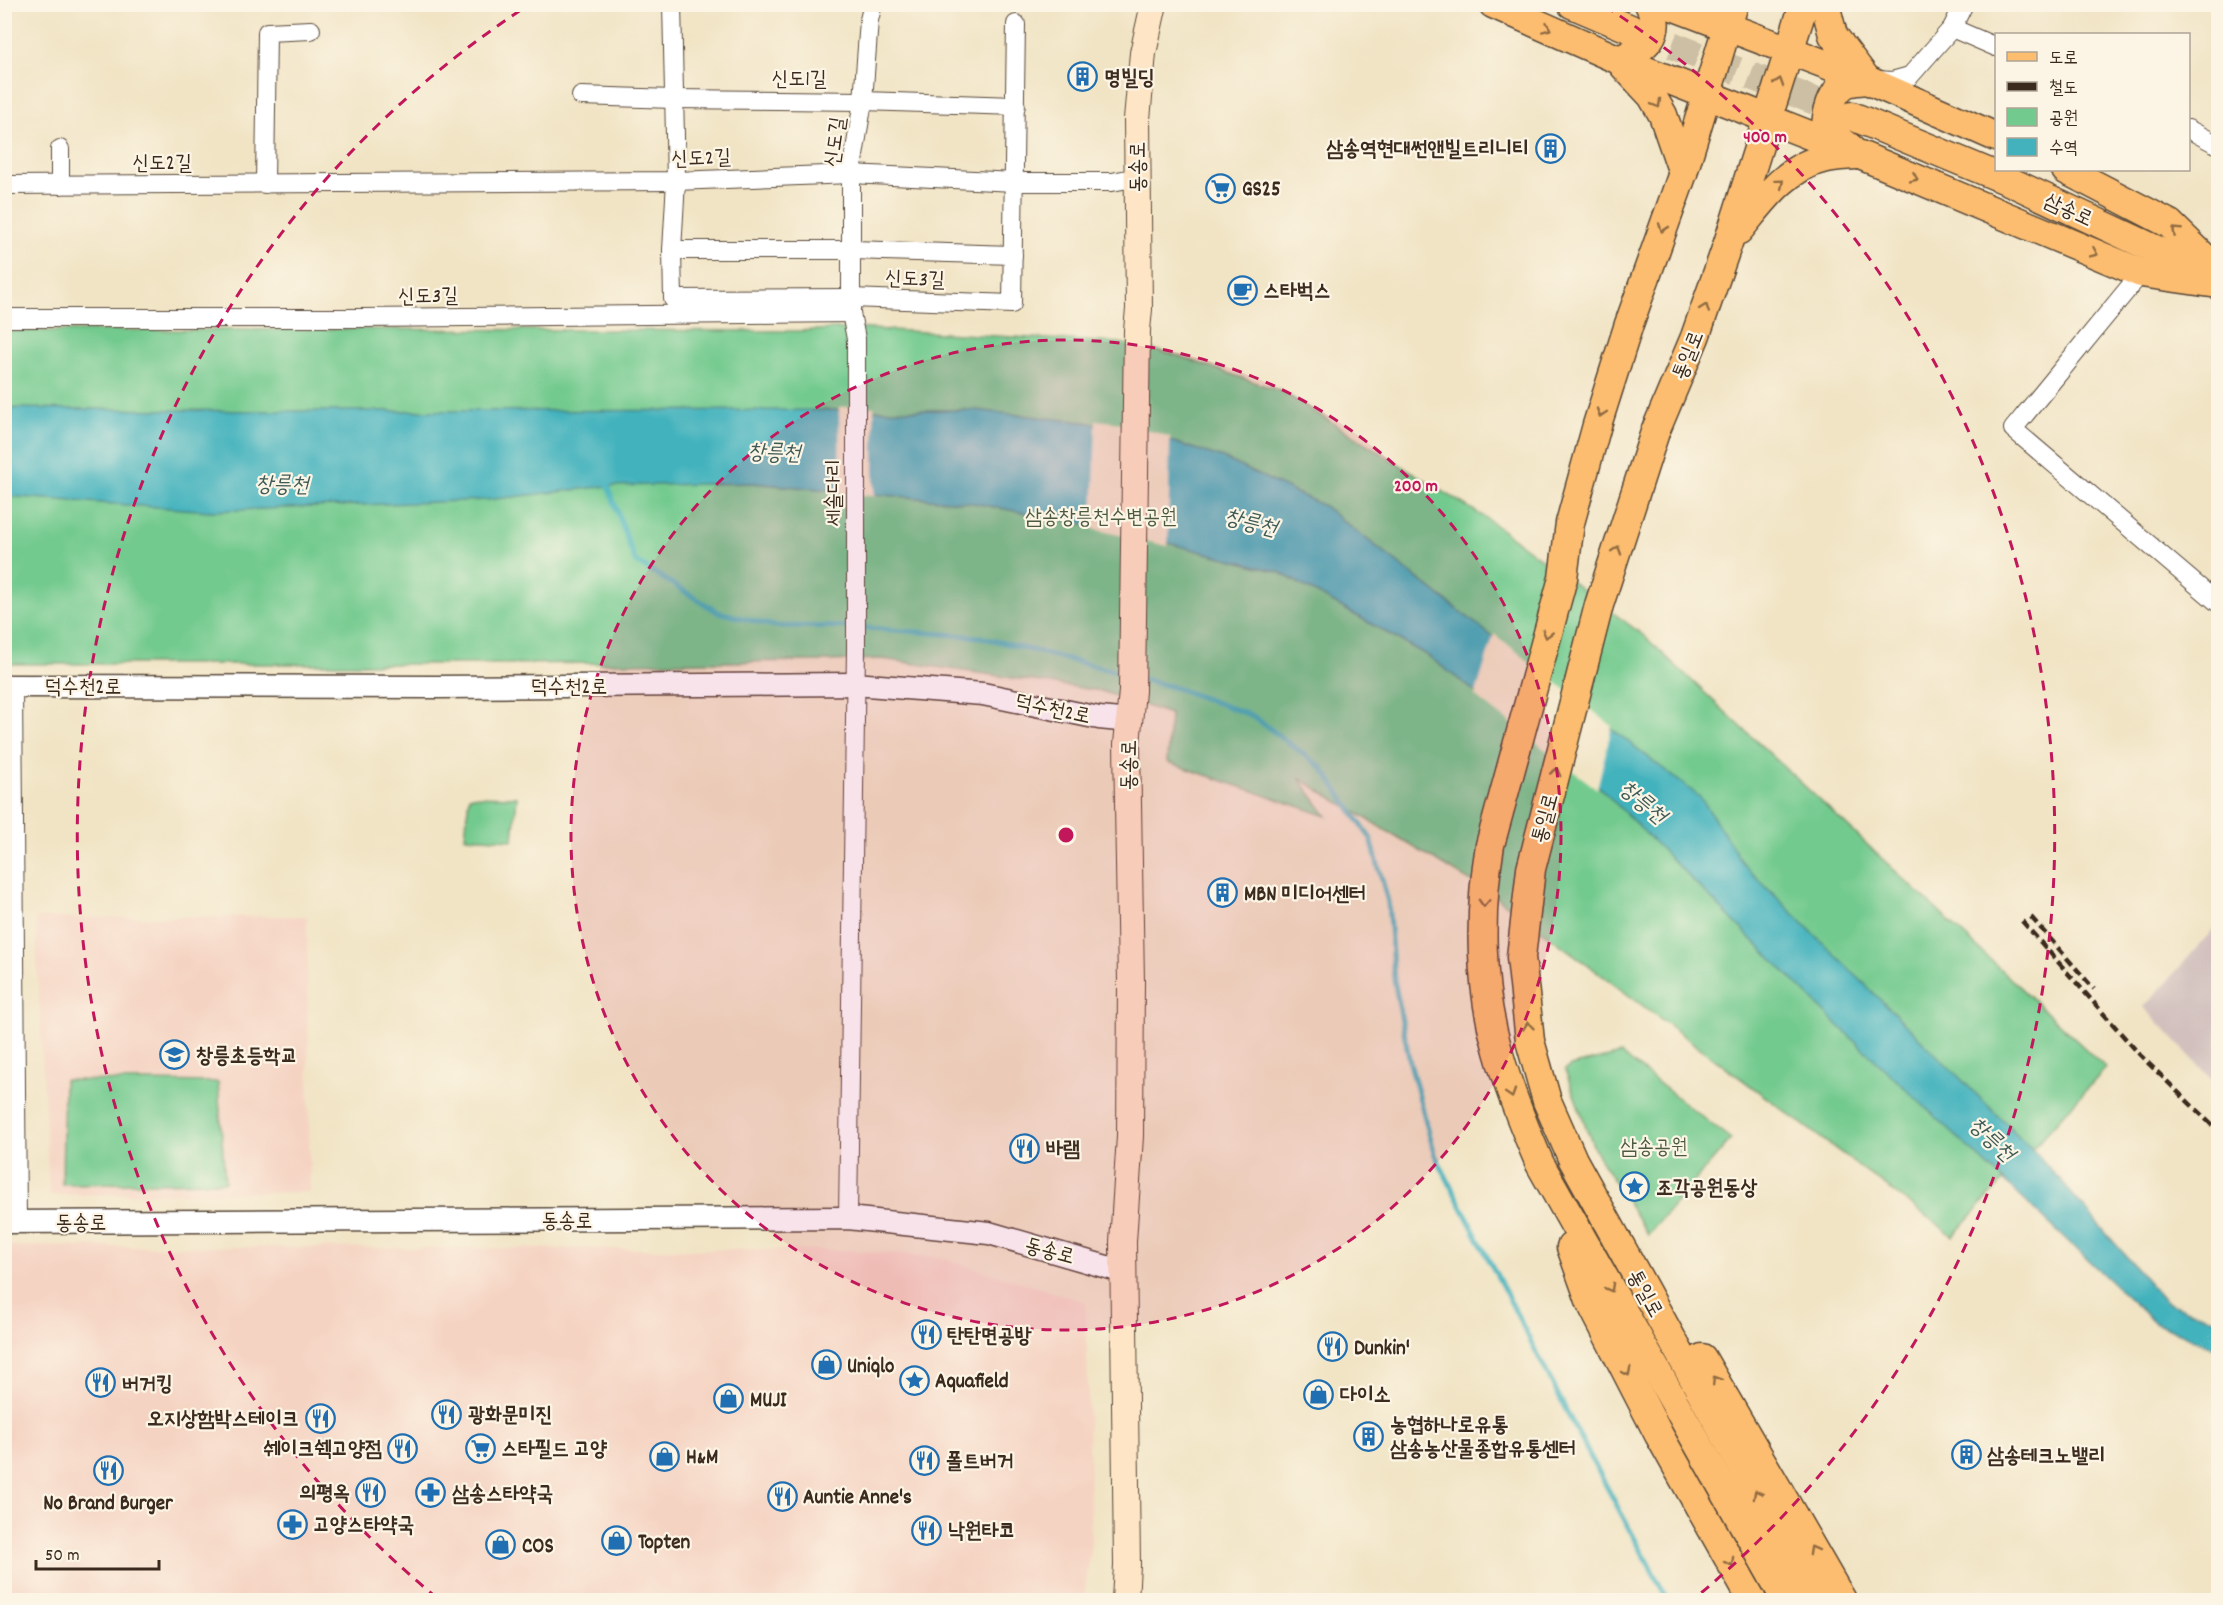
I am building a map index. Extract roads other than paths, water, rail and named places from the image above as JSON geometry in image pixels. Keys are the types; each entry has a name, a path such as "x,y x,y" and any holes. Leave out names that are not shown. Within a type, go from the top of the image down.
{"main road":[{"name":"동송로","path":"1125,1600 1127,1553 1123,1242 1131,1124 1127,744 1132,691 1139,309 1137,119 1143,53 1154,4"},
{"path":"1493,4 1619,60 1860,155 2141,273 2218,284"},
{"path":"1572,4 1633,30"},
{"path":"1619,60 1632,54 1652,39 1655,23 1649,4"},
{"path":"1667,4 1731,16 1789,51 1867,80 1995,137"},
{"name":"통일로","path":"1804,4 1728,243 1695,337 1654,432 1599,606 1530,869 1521,957 1530,1041 1547,1101 1573,1160 1816,1600"},
{"path":"1826,4 1833,35 1867,80"},
{"name":"통일로","path":"1731,16 1683,173 1629,324 1597,425 1570,523 1563,578 1490,845 1483,944 1487,999 1497,1049 1516,1108 1540,1164 1785,1600"},
{"path":"1619,60 1652,96 1663,115 1683,173"},
{"path":"1860,155 1826,130 1826,114 1835,94 1847,83 1867,80"},
{"name":"삼송로","path":"1852,116 2011,182 2218,279"},
{"path":"1728,243 1770,192 1798,168 1823,159 1860,155"},
{"path":"2068,171 2170,224 2218,271"},
{"path":"1573,1160 1662,1293 1727,1398 1842,1600"},
{"path":"1540,1164 1591,1303 1659,1435 1752,1600"}],"street":[{"path":"672,4 676,181 672,250 852,250 1013,255 1016,24"},
{"name":"신도길","path":"856,339 851,306 851,174 863,100 869,20 873,4"},
{"path":"1867,80 1892,81 1910,76 1952,28 1964,4"},
{"path":"1952,28 1995,47"},
{"path":"265,184 267,32 311,30"},
{"path":"1910,76 1921,103"},
{"name":"신도1길","path":"581,96 863,100 1016,106"},
{"path":"2190,130 2218,145"},
{"path":"60,148 60,185"},
{"name":"신도2길","path":"4,185 676,181 851,174 1015,182 1112,182 1138,177"},
{"name":"신도3길","path":"672,250 673,299 851,306"},
{"name":"신도3길","path":"4,318 362,318 1012,303 1013,255"},
{"path":"2141,273 2013,429 2218,603"},
{"name":"세솔다리","path":"848,1218 856,648 856,339"},
{"name":"덕수천2로","path":"9,686 436,687 854,684 982,693 1099,718 1130,722"},
{"path":"9,686 11,1223"},
{"name":"동송로","path":"11,1223 848,1218 989,1233 1124,1272"}],"water":[{"name":"창릉천","path":"4,408 259,411 976,410 1127,427 1223,458 1324,506 1701,798 1744,865 2038,1155 2167,1303 2218,1320 2218,1350 2153,1321 1842,1029 1596,784 1428,656 1279,572 1126,532 973,503 752,483 608,486 486,500 211,511 5,496"}],"waterway":[{"path":"606,480 635,561 718,612 774,626 855,627 980,637 1125,674"},
{"path":"1139,678 1176,688 1253,716 1322,768 1371,839 1388,902 1394,979 1410,1063 1435,1155 1583,1443 1668,1600"}],"tunnel":[{"path":"1633,30 1851,115"}],"railway":[{"path":"2031,917 2094,989"},
{"path":"2022,921 2140,1055 2218,1131"}],"place":[{"name":"명빌딩","path":"1083,77"},
{"name":"삼송역현대썬앤빌트리니티","path":"1550,148"},
{"name":"GS25","path":"1221,188"},
{"name":"스타벅스","path":"1242,290"},
{"name":"MBN 미디어센터","path":"1223,893"},
{"name":"창릉초등학교","path":"175,1055"},
{"name":"바램","path":"1025,1148"},
{"name":"조각공원동상","path":"1635,1187"},
{"name":"탄탄면공방","path":"926,1335"},
{"name":"Dunkin'","path":"1333,1347"},
{"name":"Uniqlo","path":"826,1365"},
{"name":"Aquafield","path":"914,1380"},
{"name":"버거킹","path":"101,1383"},
{"name":"다이소","path":"1319,1394"},
{"name":"MUJI","path":"729,1399"},
{"name":"광화문미진","path":"447,1414"},
{"name":"오지상함박스테이크","path":"320,1418"},
{"name":"농협하나로유통 삼송농산물종합유통센터","path":"1369,1436"},
{"name":"쉐이크쉑고양점","path":"403,1448"},
{"name":"스타필드 고양","path":"480,1448"},
{"name":"삼송테크노밸리","path":"1966,1455"},
{"name":"H&M","path":"665,1456"},
{"name":"폴트버거","path":"925,1460"},
{"name":"No Brand Burger","path":"108,1471"},
{"name":"의평옥","path":"371,1492"},
{"name":"삼송스타약국","path":"431,1493"},
{"name":"Auntie Anne's","path":"782,1496"},
{"name":"고양스타약국","path":"292,1524"},
{"name":"낙원타코","path":"927,1530"},
{"name":"Topten","path":"617,1541"},
{"name":"COS","path":"501,1545"}],"park label":[{"name":"삼송창릉천수변공원","path":"1101,516"},
{"name":"삼송공원","path":"1654,1146"}]}
